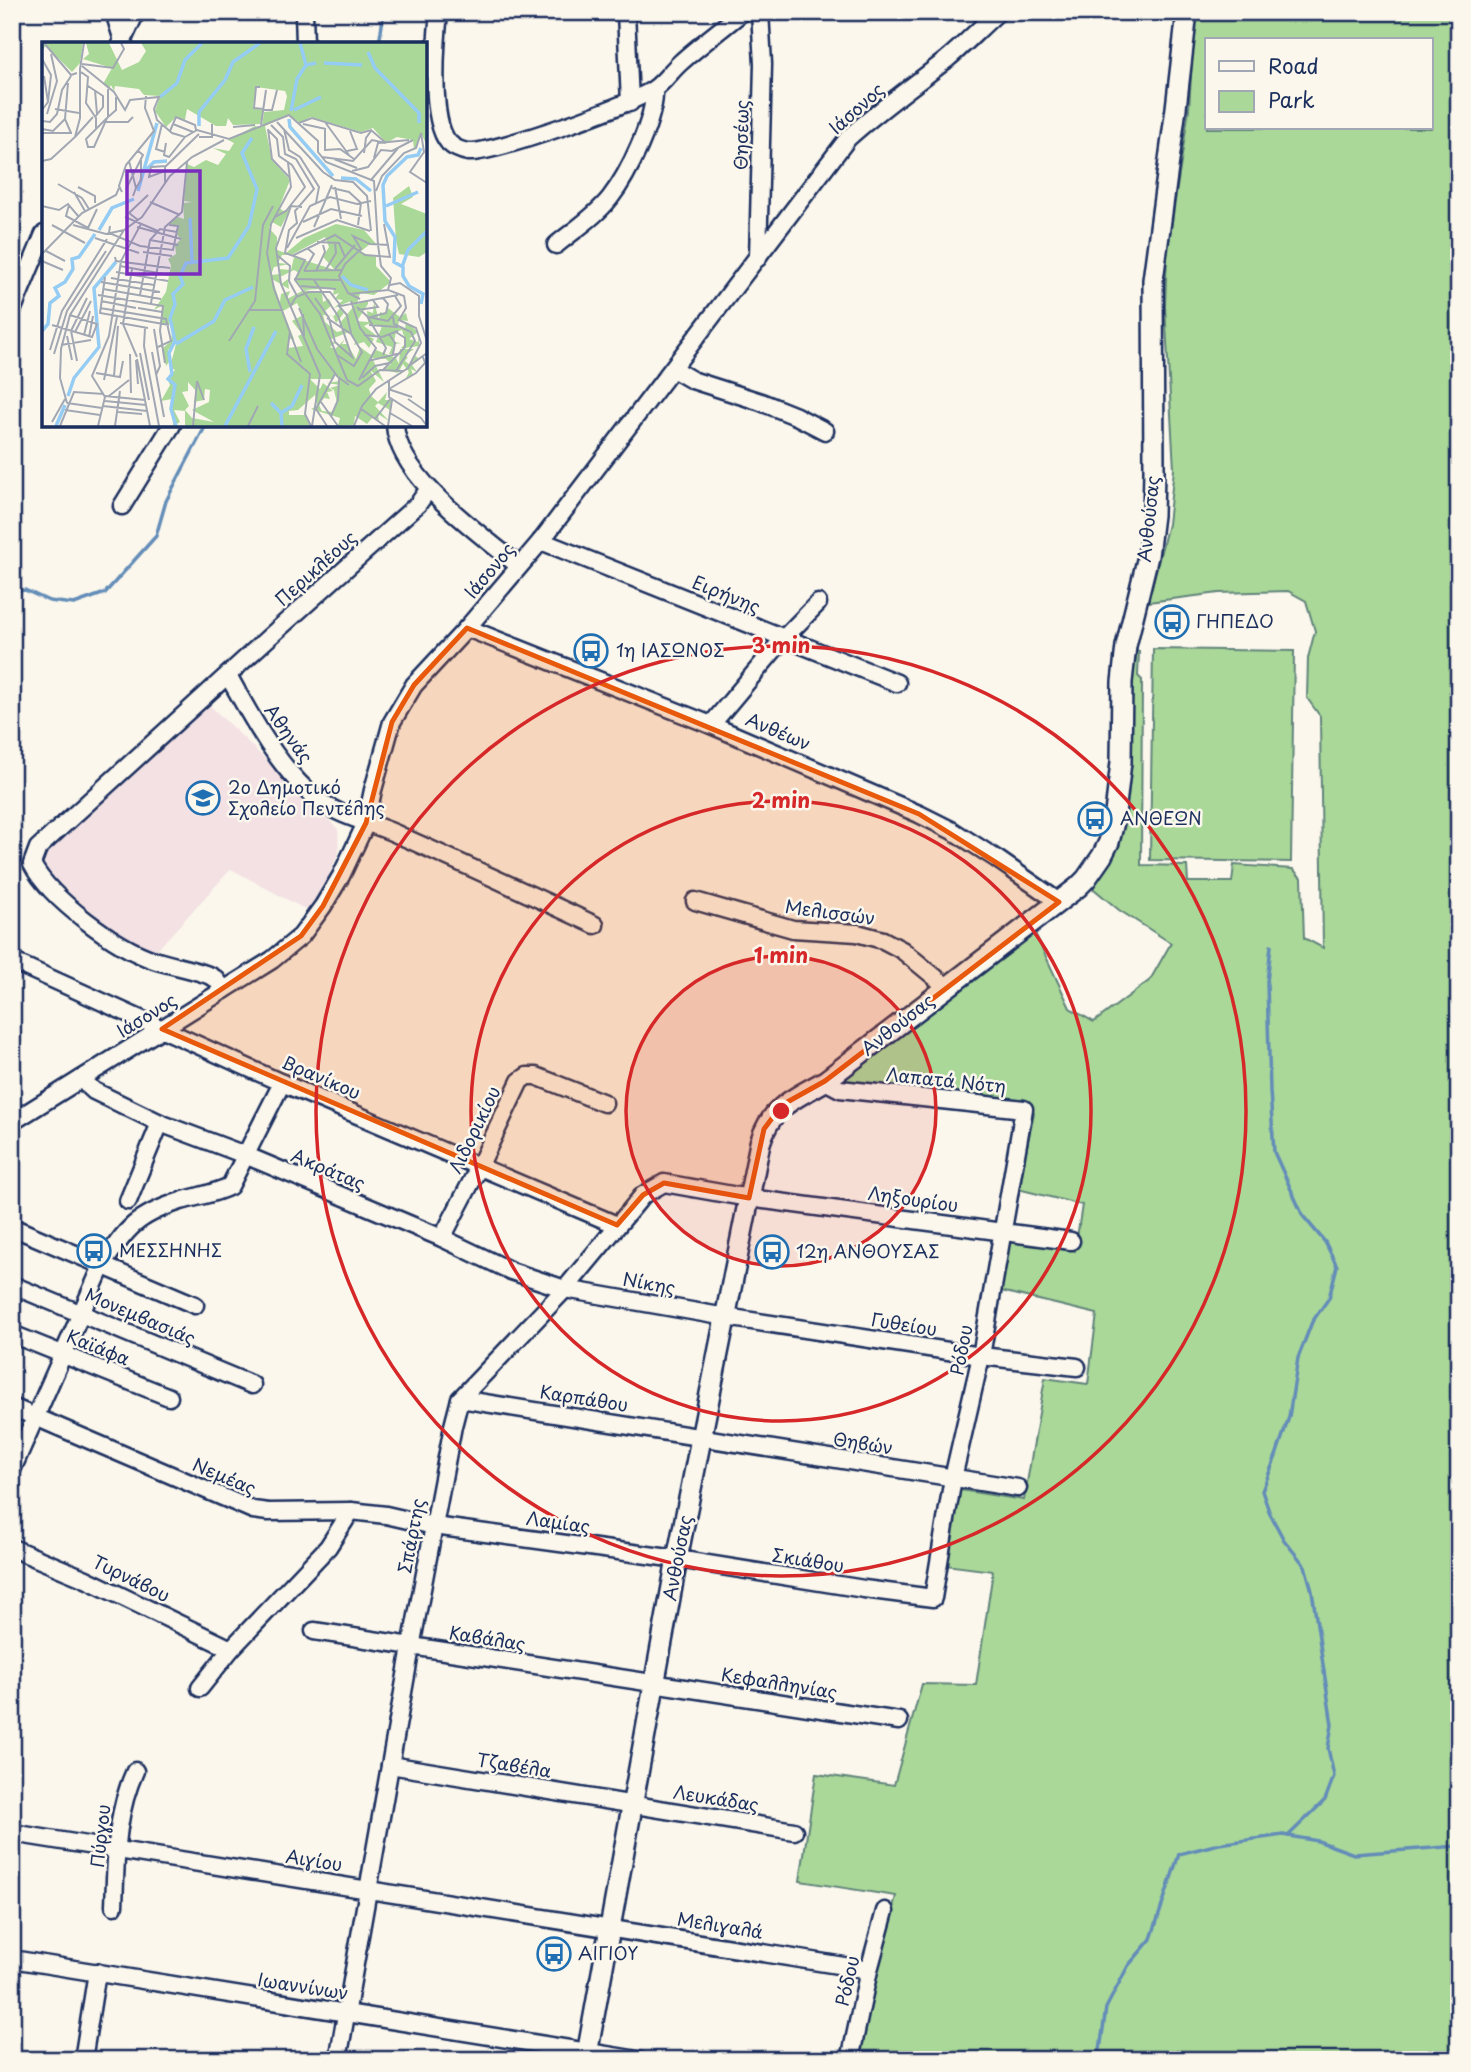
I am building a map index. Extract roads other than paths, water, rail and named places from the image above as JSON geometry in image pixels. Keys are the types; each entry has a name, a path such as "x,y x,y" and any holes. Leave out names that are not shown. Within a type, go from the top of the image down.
{"street":[{"path":"114,12 123,42"},
{"path":"123,42 136,12"},
{"path":"304,12 305,42"},
{"path":"439,12 434,72 441,130 451,145 468,152 483,150 630,103 654,89 680,63 742,12"},
{"path":"626,12 630,103"},
{"name":"Θησέως","path":"758,258 762,65 760,12"},
{"name":"Ιάσονος","path":"12,1122 272,960 301,936 323,906 366,823 392,722 414,685 541,541 848,138 873,115 949,57 998,12"},
{"name":"Ανθούσας","path":"587,2056 677,1559 764,1129 782,1105 825,1082 1078,887 1094,868 1109,842 1121,762 1122,682 1126,646 1148,556 1153,515 1153,280 1187,12"},
{"path":"556,245 609,200 648,126 655,101 654,89"},
{"path":"12,312 42,239"},
{"path":"673,369 692,380 761,402 825,431"},
{"path":"122,506 171,427"},
{"path":"395,427 396,438 428,490 519,566"},
{"name":"Περικλέους","path":"224,990 211,976 152,960 82,918 39,877 32,864 38,848 418,504 428,490"},
{"name":"Ειρήνης","path":"541,541 897,683"},
{"path":"711,724 783,639 818,603"},
{"name":"Ανθέων","path":"467,628 711,724 919,814 953,831 1059,902"},
{"name":"Αθηνάς","path":"228,675 247,710 286,768 317,799 341,813 411,840 595,925"},
{"name":"Μελισσών","path":"695,901 793,929 857,933 883,940 902,950 947,987"},
{"name":"Βρανίκου","path":"12,961 282,1083 617,1225"},
{"name":"Λιδορικίου","path":"442,1238 520,1081 527,1076 536,1076 604,1102"},
{"name":"Ακράτας","path":"81,1079 94,1091 160,1123 442,1238 511,1271 565,1289"},
{"name":"Λαπατά Νότη","path":"825,1082 840,1089 1024,1109"},
{"path":"12,1470 102,1266 121,1236 135,1222 181,1201 221,1191 230,1186 282,1083"},
{"name":"Ρόδου","path":"933,1598 953,1478 981,1356 1024,1109"},
{"path":"128,1201 160,1123"},
{"name":"Σπάρτης","path":"338,2060 411,1647 460,1399 565,1289 643,1195 664,1183 749,1198"},
{"name":"Ληξουρίου","path":"749,1198 1071,1241"},
{"path":"12,1227 195,1305"},
{"name":"Μονεμβασιάς","path":"12,1285 252,1385"},
{"name":"Νίκης","path":"565,1289 726,1317"},
{"name":"Γυθείου","path":"726,1317 981,1356 1077,1367"},
{"name":"Καϊάφα","path":"12,1334 169,1397"},
{"name":"Καρπάθου","path":"460,1399 702,1438"},
{"name":"Νεμέας","path":"12,1408 253,1510 351,1511 386,1515 434,1526"},
{"name":"Θηβών","path":"702,1438 1018,1489"},
{"path":"200,1688 231,1649 328,1547 351,1511"},
{"name":"Λαμίας","path":"434,1526 677,1559"},
{"name":"Τυρνάβου","path":"12,1548 86,1579 231,1649"},
{"name":"Σκιάθου","path":"677,1559 933,1598"},
{"name":"Καβάλας","path":"314,1631 654,1684"},
{"name":"Κεφαλληνίας","path":"654,1684 899,1721"},
{"name":"Τζαβέλα","path":"390,1765 632,1805"},
{"name":"Πύργου","path":"114,1906 119,1820 126,1792 135,1772"},
{"name":"Λευκάδας","path":"632,1805 794,1830"},
{"name":"Αιγίου","path":"12,1833 610,1928"},
{"name":"Ρόδου","path":"850,2060 885,1911"},
{"name":"Μελιγαλά","path":"610,1928 869,1970"},
{"name":"Ιωαννίνων","path":"12,1959 587,2056 638,2060"},
{"path":"83,2060 97,1972"}],"waterway":[{"path":"379,42 384,12"},
{"path":"12,592 25,590 49,601 74,604 105,593 156,536 166,501 205,427"},
{"path":"1271,946 1267,982 1274,1152 1303,1216 1325,1242 1337,1266 1329,1298 1312,1322 1298,1358 1289,1417 1262,1491 1270,1514 1284,1540 1305,1566 1312,1591 1332,1725 1328,1748 1334,1776 1325,1800 1288,1836"},
{"path":"1096,2060 1106,2008 1128,1966 1151,1939 1179,1854 1219,1844 1283,1835 1318,1841 1354,1854 1459,1846"}],"place":[{"name":"ΓΗΠΕΔΟ","path":"1172,622"},
{"name":"1η ΙΑΣΩΝΟΣ","path":"591,651"},
{"name":"2ο Δημοτικό Σχολείο Πεντέλης","path":"203,798"},
{"name":"ΑΝΘΕΩΝ","path":"1095,819"},
{"name":"ΜΕΣΣΗΝΗΣ","path":"94,1251"},
{"name":"12η ΑΝΘΟΥΣΑΣ","path":"772,1252"},
{"name":"ΑΙΓΙΟΥ","path":"554,1954"}]}
